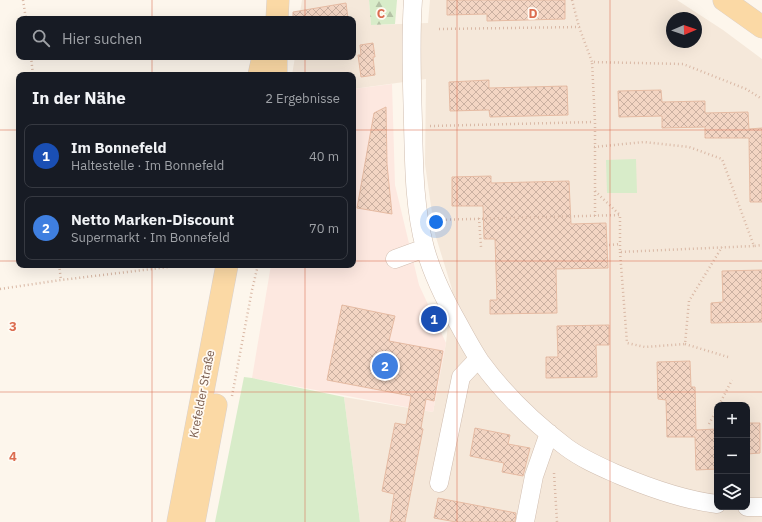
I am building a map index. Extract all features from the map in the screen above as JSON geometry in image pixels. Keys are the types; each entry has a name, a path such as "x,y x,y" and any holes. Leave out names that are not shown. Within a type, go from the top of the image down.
{"main road":[{"path":"724,0 762,27"},
{"path":"260,72 262,60"},
{"path":"276,60 276,72"},
{"name":"Krefelder Straße","path":"178,522 226,268"},
{"name":"Krefelder Straße","path":"194,522 242,268"}],"street":[{"path":"413,0 411,29 413,127 415,190 420,221 425,248 444,297 478,359 518,406 566,447 593,464 648,487 700,502 714,504"},
{"path":"395,259 425,248"},
{"path":"439,483 461,377 478,359"},
{"path":"525,522 534,476 549,433"},
{"path":"750,507 762,507"}],"path":[{"path":"23,0 26,16"},
{"path":"572,0 579,27 592,62 595,122 594,216"},
{"path":"439,29 579,27"},
{"path":"32,60 34,72"},
{"path":"592,62 682,64 746,89 762,99"},
{"path":"413,127 595,122"},
{"path":"594,147 644,142 689,148 722,159 754,246"},
{"path":"595,190 620,215 620,252 627,343 645,347 685,344 728,357"},
{"path":"420,221 479,218 620,215"},
{"path":"479,218 481,247"},
{"path":"609,245 620,244"},
{"path":"620,252 762,245"},
{"path":"685,344 689,301 722,247"},
{"path":"59,268 61,280"},
{"path":"0,289 160,268"},
{"path":"232,398 257,268"},
{"path":"721,402 732,380"},
{"path":"709,424 714,415"},
{"path":"557,522 554,468 566,447"}],"shaded area":[{"path":"302,0 369,0 371,25 428,23 430,0 677,0 695,12 666,12 666,48 702,48 702,16 762,59 762,522 360,522 344,397 433,412 446,343 452,289 435,234 425,164 426,79 356,89 356,72 292,72 294,60 356,60 356,16 299,16"},
{"path":"392,84 395,185 419,285 446,343 433,412 252,378 270,268 356,268 356,89"}],"green space":[{"path":"369,0 397,0 395,24 371,25"},
{"path":"636,159 637,193 607,193 606,160"},
{"path":"244,377 344,397 360,522 215,522"}],"building":[{"path":"447,0 565,0 565,19 487,21 487,14 447,15"},
{"path":"346,3 348,16 293,16 293,12"},
{"path":"373,43 375,75 361,77 358,55 361,55 360,45"},
{"path":"489,80 489,88 567,86 568,115 490,117 489,110 450,111 449,82"},
{"path":"661,90 662,102 705,101 705,113 748,112 749,129 762,128 762,202 750,202 749,138 705,138 705,127 662,128 662,116 619,117 618,91"},
{"path":"386,107 387,164 392,214 357,208 374,113"},
{"path":"491,176 491,183 569,181 571,224 606,223 608,268 556,269 557,313 490,314 490,300 497,300 495,239 484,239 483,206 452,206 452,177"},
{"path":"762,270 762,322 711,323 711,303 723,302 722,271"},
{"path":"342,305 395,316 389,341 443,351 434,401 426,399 421,428 423,429 405,522 390,522 394,494 382,491 395,423 406,425 411,396 327,380"},
{"path":"609,325 609,345 596,345 597,377 546,378 546,357 558,357 557,326"},
{"path":"690,361 691,387 695,387 696,430 714,429 714,469 696,470 695,437 667,437 666,400 658,399 657,362"},
{"path":"750,423 760,423 760,453 750,454"},
{"path":"475,428 510,435 508,444 530,448 523,476 502,472 504,463 470,456"},
{"path":"438,498 516,513 515,522 456,522 434,518"}],"place":[{"name":"Im Bonnefeld","path":"434,319"},
{"name":"Netto Marken-Discount","path":"385,366"}]}
